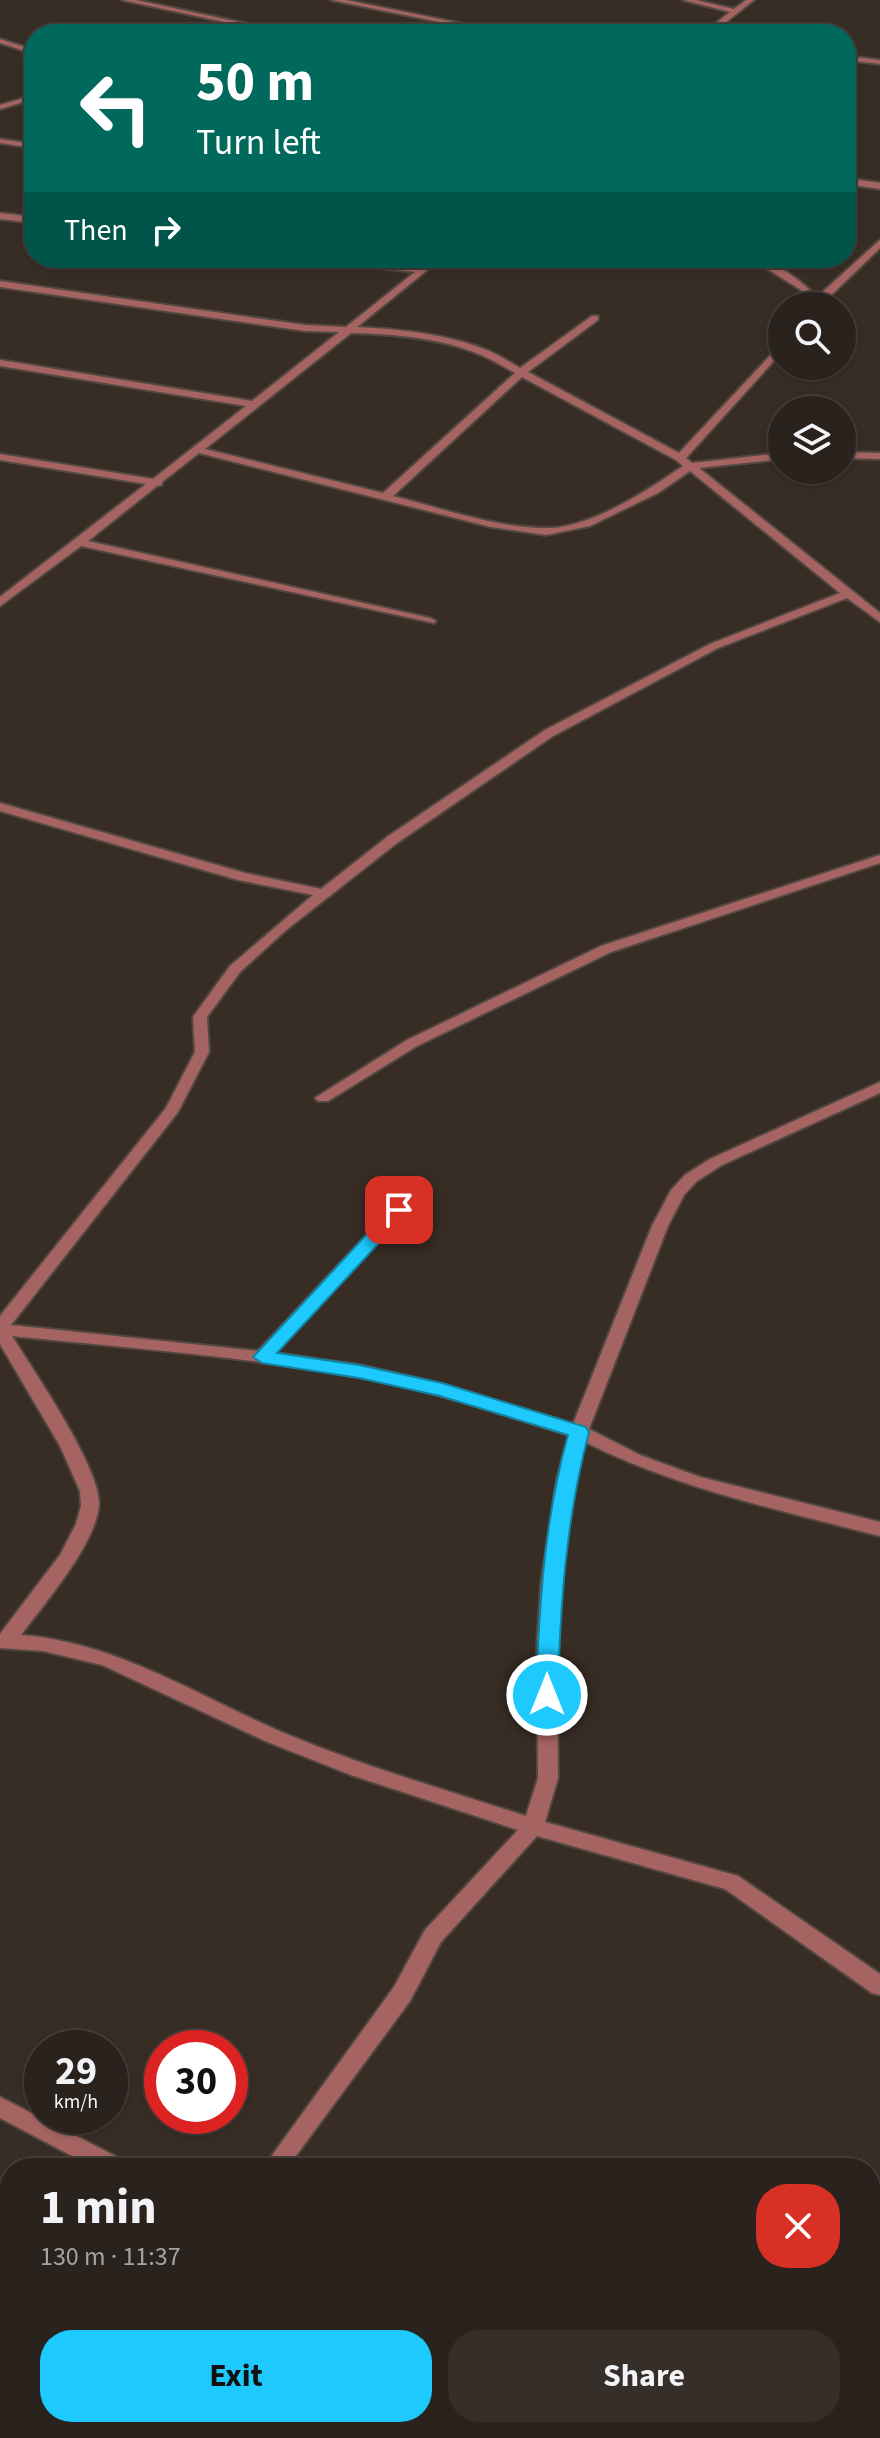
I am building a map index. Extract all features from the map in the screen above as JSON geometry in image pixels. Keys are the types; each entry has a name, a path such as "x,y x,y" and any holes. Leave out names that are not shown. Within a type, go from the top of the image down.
{"street":[{"path":"126,0 242,24"},
{"path":"335,0 459,24"},
{"path":"687,0 736,11"},
{"path":"719,24 750,0"},
{"path":"0,41 23,48"},
{"path":"0,55 23,48"},
{"path":"856,59 880,62"},
{"path":"0,107 24,100"},
{"path":"0,141 24,144"},
{"path":"17,143 24,141"},
{"path":"856,182 880,186"},
{"path":"0,216 24,219"},
{"path":"856,266 880,243"},
{"path":"856,256 880,259"},
{"path":"406,268 424,270"},
{"path":"0,603 158,483 252,404 426,268"},
{"path":"771,268 807,292"},
{"path":"829,292 854,268"},
{"path":"0,284 278,325 426,337 483,352 523,371 685,462 880,619"},
{"path":"384,498 523,371 595,318"},
{"path":"0,363 252,404"},
{"path":"198,450 491,524 546,532 586,524 654,491 685,462 768,363"},
{"path":"856,455 880,456"},
{"path":"0,457 158,483"},
{"path":"685,462 768,457"},
{"path":"79,542 430,621"},
{"path":"0,1329 173,1109 202,1052 200,1017 235,969 280,928 392,840 549,733 714,646 847,594"},
{"path":"0,807 243,877 326,894"},
{"path":"323,1098 412,1043 606,949 880,859"},
{"path":"281,2158 402,1994 433,1936 533,1827 548,1778 550,1584 566,1479 579,1432 660,1226 677,1193 691,1178 716,1162 880,1087"},
{"path":"262,1357 419,1189"},
{"path":"0,1329 262,1357 359,1371 442,1390 579,1432 634,1459 696,1482 880,1529"},
{"path":"0,1329 54,1417 77,1463 91,1503 77,1542 3,1641"},
{"path":"3,1641 43,1644 107,1659 272,1736 533,1827 731,1882 757,1897 880,1986"},
{"path":"0,2107 98,2158"}],"route":[{"path":"399,1210 262,1357 359,1371 442,1390 579,1432 566,1479 550,1584 547,1695"}]}
